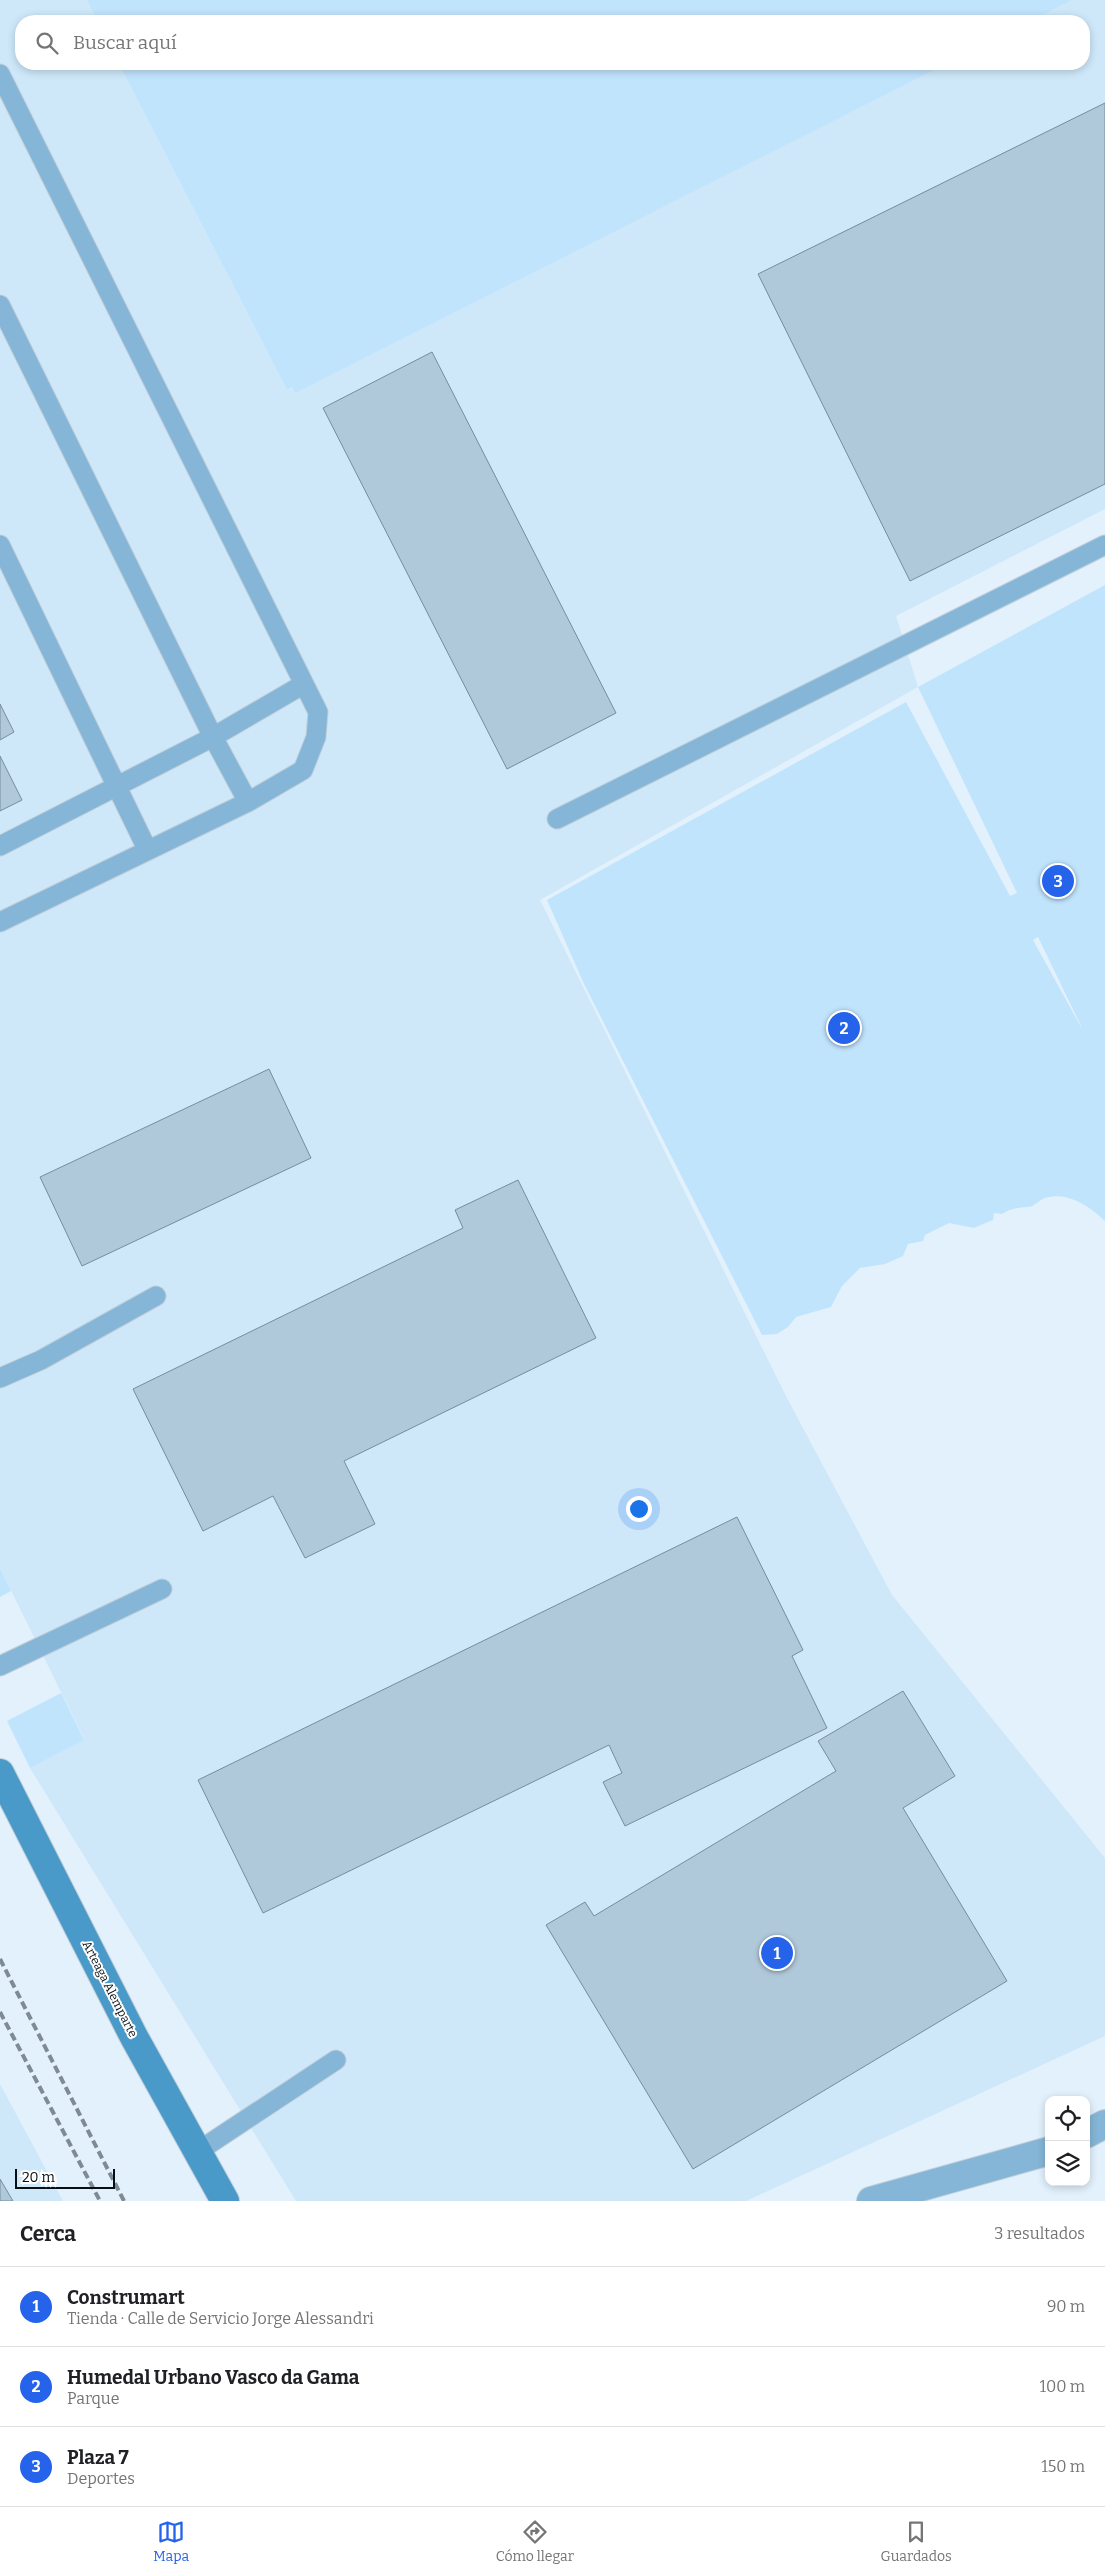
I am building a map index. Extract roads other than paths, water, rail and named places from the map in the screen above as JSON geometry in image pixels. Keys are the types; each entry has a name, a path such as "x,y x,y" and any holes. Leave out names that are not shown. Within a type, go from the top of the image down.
{"main road":[{"name":"Arteaga Alemparte","path":"0,1774 134,2037 225,2201"}],"street":[{"path":"1090,2132 1105,2124"},
{"path":"871,2201 1045,2152"}],"lane":[{"path":"0,74 318,712 316,737 303,770 248,802 147,849 0,922"},
{"path":"0,305 213,737 248,802"},
{"path":"0,545 147,849"},
{"path":"557,819 1105,545"},
{"path":"0,846 117,788 213,737 304,684"},
{"path":"0,1378 41,1360 156,1296"},
{"path":"0,1666 162,1588"},
{"path":"197,2152 336,2060"}],"railway":[{"path":"0,1959 124,2201"},
{"path":"0,2012 100,2201"}],"place":[{"name":"Plaza 7","path":"1058,881"},
{"name":"Humedal Urbano Vasco da Gama","path":"844,1028"},
{"name":"Construmart","path":"777,1953"}]}
